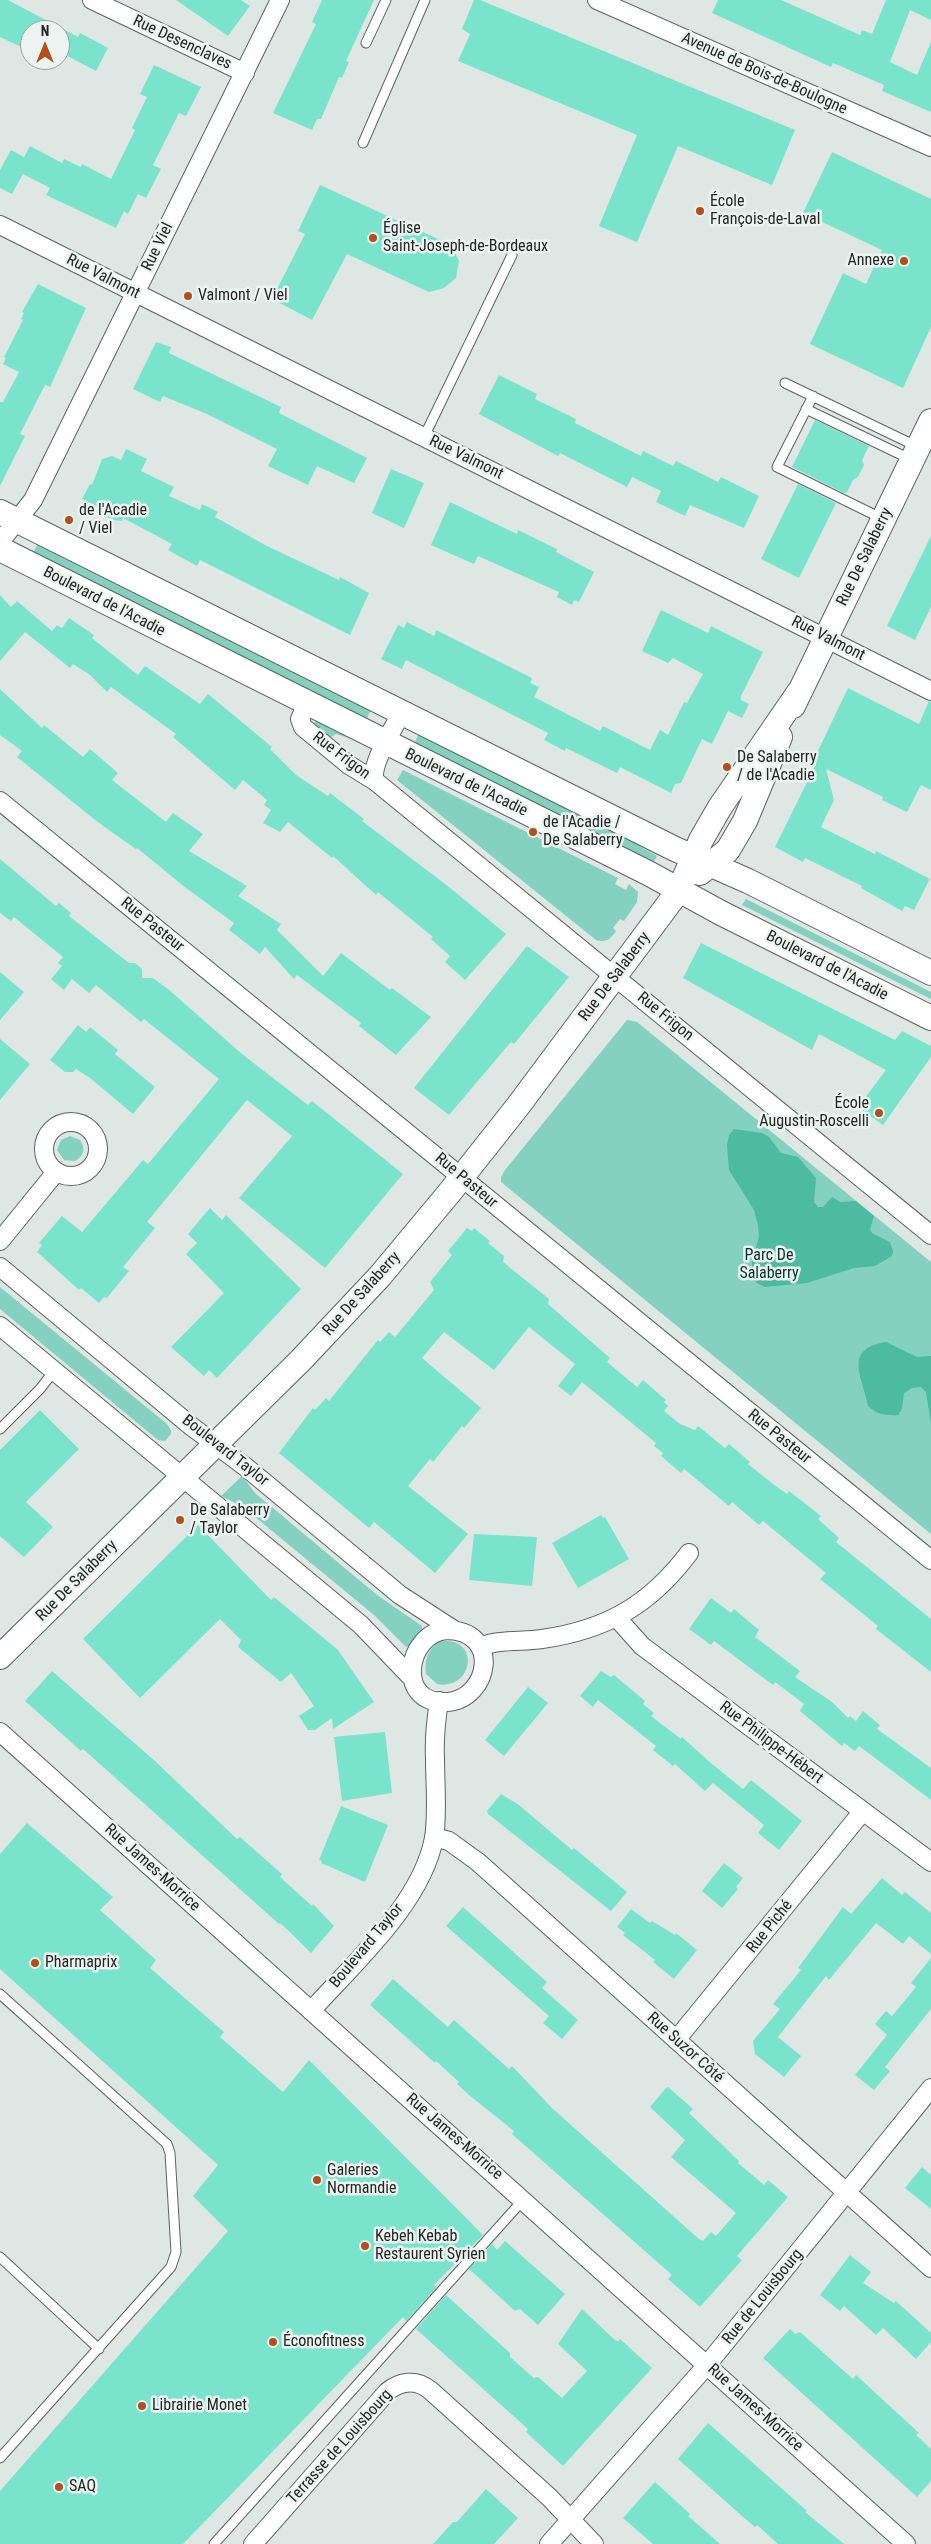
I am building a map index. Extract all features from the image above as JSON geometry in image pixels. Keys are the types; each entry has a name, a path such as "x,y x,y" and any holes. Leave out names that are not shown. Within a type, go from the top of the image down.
{"main road":[{"name":"Rue De Salaberry","path":"0,1657 217,1445 356,1302 462,1177 701,862 728,850 745,821 799,692 931,420"},
{"name":"Boulevard de l'Acadie","path":"9,516 701,862 748,881 931,973"},
{"name":"Boulevard de l'Acadie","path":"0,550 931,1018"}],"street":[{"name":"Rue Desenclaves","path":"92,0 245,73"},
{"name":"Rue Viel","path":"0,542 9,516 33,500 280,0"},
{"name":"Avenue de Bois-de-Boulogne","path":"597,0 931,147"},
{"name":"Rue Valmont","path":"0,225 931,691"},
{"name":"Rue Frigon","path":"307,703 300,719 303,727 349,765 375,781 931,1235"},
{"name":"Rue Frigon","path":"375,781 375,767 402,712"},
{"name":"Rue Pasteur","path":"0,801 931,1560"},
{"path":"0,1242 56,1172"},
{"name":"Boulevard Taylor","path":"0,1266 400,1595 454,1630"},
{"path":"0,1326 361,1625 411,1677 421,1694 439,1701 461,1698 481,1678 484,1664 482,1646 468,1634 454,1630 440,1631 426,1640 415,1656 411,1677"},
{"path":"482,1646 576,1632 617,1618 651,1594 689,1553"},
{"name":"Rue Philippe-Hébert","path":"617,1618 627,1632 642,1646 931,1862"},
{"name":"Boulevard Taylor","path":"311,2011 396,1913 422,1872 434,1837 436,1794 435,1740 439,1701"},
{"name":"Rue James-Morrice","path":"0,1732 524,2199 906,2544"},
{"name":"Rue Piché","path":"676,2040 736,1969 863,1811"},
{"name":"Rue Suzor Côté","path":"434,1837 449,1841 478,1862 931,2268"},
{"name":"Rue de Louisbourg","path":"548,2544 707,2365 931,2088"},
{"name":"Terrasse de Louisbourg","path":"253,2544 387,2392 398,2385 408,2382 420,2384 430,2390 571,2519 594,2544"}],"lane":[{"path":"366,43 386,0"},
{"path":"362,143 425,0"},
{"path":"424,437 512,255"},
{"path":"785,383 812,396 915,454"},
{"path":"812,396 777,467 884,519"},
{"path":"806,409 915,454"},
{"path":"0,1428 40,1388 54,1371"},
{"path":"0,1994 162,2138 170,2150 176,2252 174,2262 0,2458"},
{"path":"214,2544 524,2199"},
{"path":"0,2257 99,2348"}],"green space":[{"path":"38,543 371,709 366,721 32,555"},
{"path":"316,720 355,740 336,734 330,738 314,724"},
{"path":"419,732 600,823 657,856 653,864 414,745"},
{"path":"403,770 618,878 615,884 626,890 629,884 638,892 637,902 624,921 620,919 613,928 616,931 610,938 606,941 596,940 397,780"},
{"path":"746,899 931,992 931,999 742,905"},
{"name":"Parc De Salaberry","path":"627,1020 637,1022 931,1262 931,1534 501,1182 501,1177 505,1170"},
{"path":"734,1129 762,1133 769,1137 781,1153 798,1157 816,1178 814,1202 818,1207 823,1207 832,1197 840,1202 856,1201 874,1216 870,1229 872,1233 890,1242 893,1251 892,1256 875,1266 854,1268 807,1283 765,1287 757,1283 752,1274 752,1260 759,1237 758,1225 754,1210 729,1170 727,1145 729,1135"},
{"path":"70,1136 80,1140 83,1146 82,1155 75,1161 64,1160 57,1150 61,1140"},
{"path":"0,1287 167,1424 171,1434 165,1441 158,1440 0,1309"},
{"path":"886,1342 917,1357 931,1356 931,1424 926,1392 921,1387 912,1388 904,1393 902,1409 898,1415 882,1414 868,1406 860,1375 860,1358 864,1351 872,1346"},
{"path":"242,1476 255,1493 377,1595 422,1626 422,1631 411,1646 406,1647 374,1615 243,1507 221,1496"},
{"path":"440,1641 453,1642 462,1647 467,1655 468,1664 465,1672 459,1680 449,1684 437,1684 426,1674 428,1655 432,1648"}],"building":[{"path":"0,0 8,0 46,20 20,20 20,46 0,37"},
{"path":"176,0 241,0 250,6 228,36"},
{"path":"322,0 374,0 346,61 349,62 342,78 339,77 321,119 317,119 312,130 273,113 316,24 312,22"},
{"path":"474,0 480,0 795,130 772,185 678,146 637,242 599,226 637,135 458,61 470,34 462,29"},
{"path":"718,0 781,0 860,35 862,30 872,34 886,0 931,0 931,20 910,10 890,62 917,75 931,42 931,112 882,91 884,85 833,63 831,67 712,13"},
{"path":"70,33 78,37 80,33 108,48 96,71 70,57"},
{"path":"154,65 201,87 186,116 179,113 153,165 161,169 146,198 138,194 128,214 124,211 116,228 46,195 50,188 23,174 12,194 0,188 0,170 11,150 24,157 30,146 62,163 64,159 81,167 82,164 111,179 135,130 132,128 147,97 140,94"},
{"name":"Annexe","path":"832,152 931,199 931,327 903,388 810,344 843,273 866,284 882,250 803,213"},
{"name":"Église Saint-Joseph-de-Bordeaux","path":"320,185 451,245 459,261 456,278 444,288 429,292 347,254 312,320 272,299 305,234 298,231"},
{"path":"38,284 86,308 50,387 45,385 20,434 25,436 0,486 0,402 3,402 19,372 3,364 6,358 4,357 23,320 21,319 24,313 22,312"},
{"path":"156,342 171,347 169,353 281,407 279,413 367,458 354,483 317,466 308,485 268,466 277,449 207,414 163,396 160,402 133,389"},
{"path":"499,375 537,394 535,399 576,419 575,423 641,456 643,451 673,466 676,461 718,482 721,477 759,496 744,528 690,505 685,516 656,502 661,491 632,477 627,487 560,453 558,456 479,414"},
{"path":"815,420 869,446 862,460 864,465 847,492 844,493 792,467"},
{"path":"126,449 147,459 141,471 174,487 169,496 200,510 202,504 218,512 215,517 267,546 339,580 340,577 369,593 350,635 200,560 197,566 168,550 172,544 123,518 122,521 113,520 96,512 98,507 82,499 90,484 92,485 102,459 112,456 121,460"},
{"path":"391,469 424,483 404,528 372,513"},
{"path":"798,484 836,503 799,578 761,559"},
{"path":"450,502 517,534 518,530 557,549 556,552 594,572 579,602 574,600 572,605 557,597 559,592 478,556 474,564 431,545"},
{"path":"931,536 931,607 915,640 887,626"},
{"path":"0,595 11,607 17,601 52,631 57,625 62,628 69,618 94,635 92,638 138,675 145,666 200,704 208,694 272,747 270,749 296,775 328,796 330,793 364,819 362,821 449,887 506,934 465,980 445,962 450,956 431,939 433,937 378,892 376,895 333,856 332,858 288,822 280,832 263,823 271,810 264,805 267,800 243,780 235,790 173,737 176,734 111,687 107,692 90,675 73,664 70,668 25,632 0,661"},
{"path":"661,610 708,633 711,626 763,652 741,696 741,700 749,704 742,718 728,711 712,744 702,739 681,783 675,784 671,793 620,767 617,773 566,748 565,751 544,740 548,733 406,660 402,669 381,659 398,625 404,628 407,622 434,636 436,630 532,678 530,683 539,687 534,697 600,731 603,726 650,750 660,730 668,735 684,702 687,703 703,674 673,658 668,663 642,651"},
{"path":"848,688 919,724 929,701 931,702 931,790 921,785 907,812 882,800 883,797 826,769 834,800 821,827 875,854 876,851 930,879 914,910 905,906 902,911 861,888 862,886 805,858 803,862 775,847 816,764 815,757"},
{"path":"0,689 42,728 44,725 83,757 90,749 118,773 112,780 166,822 173,813 203,834 189,851 247,886 238,896 281,924 277,930 323,976 341,953 390,990 392,988 431,1017 396,1055 359,1026 361,1023 297,975 294,979 265,947 260,954 229,930 234,923 186,888 137,848 99,823 17,757 22,751 0,735"},
{"path":"0,859 56,906 59,903 71,913 69,916 129,963 135,963 142,969 142,978 153,978 168,989 242,1054 308,1105 312,1101 403,1174 325,1268 239,1198 292,1136 247,1100 147,1222 155,1228 123,1267 129,1271 107,1298 104,1297 99,1303 81,1288 79,1290 37,1252 42,1245 39,1243 62,1216 82,1232 143,1160 148,1164 219,1079 144,1019 141,1022 96,985 89,993 72,979 64,990 51,979 62,966 58,963 63,957 14,917 11,921 0,913"},
{"path":"701,943 895,1040 902,1031 931,1046 931,1057 883,1125 858,1107 886,1070 819,1034 812,1050 683,978"},
{"path":"527,946 569,977 514,1044 511,1042 449,1115 414,1088"},
{"path":"0,972 24,992 0,1020"},
{"path":"78,1025 86,1032 90,1027 118,1050 115,1054 155,1087 133,1114 90,1078 76,1069 73,1072 65,1072 50,1060"},
{"path":"0,1039 30,1064 0,1100"},
{"path":"210,1208 222,1220 226,1215 301,1289 217,1378 209,1370 204,1376 171,1347 224,1293 186,1254 197,1243 188,1234"},
{"path":"467,1228 472,1231 474,1228 490,1241 488,1243 504,1256 503,1262 549,1299 548,1304 610,1358 607,1362 637,1387 643,1380 666,1400 664,1402 668,1406 664,1411 680,1424 695,1430 698,1426 725,1448 729,1444 750,1462 748,1464 773,1484 787,1494 789,1491 821,1516 818,1519 839,1538 836,1542 931,1619 931,1672 876,1629 878,1626 820,1579 826,1573 763,1521 759,1525 732,1502 729,1506 684,1469 681,1473 661,1456 663,1453 654,1446 656,1443 582,1382 571,1396 558,1386 575,1364 529,1327 494,1370 444,1332 422,1358 481,1408 464,1428 462,1426 433,1462 430,1459 408,1486 468,1534 435,1573 374,1522 369,1528 279,1453 313,1408 315,1410 326,1398 329,1401 378,1340 380,1342 389,1332 395,1337 434,1290 430,1282 452,1255 448,1251"},
{"path":"40,1410 79,1449 26,1502 53,1527 24,1557 0,1536 0,1450"},
{"path":"601,1515 603,1518 605,1517 629,1559 578,1588 552,1543"},
{"path":"198,1525 271,1600 274,1597 338,1650 374,1702 333,1729 332,1718 315,1730 308,1730 299,1716 314,1706 291,1673 281,1682 238,1647 241,1640 220,1619 140,1698 83,1639"},
{"path":"474,1534 537,1537 532,1586 469,1580"},
{"path":"711,1598 731,1613 734,1609 759,1630 755,1637 800,1671 795,1677 832,1702 848,1718 850,1716 856,1721 863,1711 880,1725 877,1729 931,1768 931,1800 859,1746 855,1751 844,1743 842,1746 800,1711 804,1704 775,1682 773,1685 714,1641 711,1645 689,1629"},
{"path":"52,1671 155,1761 237,1839 240,1837 282,1874 280,1877 312,1906 313,1904 334,1926 311,1953 280,1923 83,1749 81,1751 25,1701"},
{"path":"601,1671 611,1677 614,1675 645,1701 643,1704 654,1713 651,1716 681,1739 682,1737 743,1789 751,1780 802,1821 779,1850 758,1833 764,1825 713,1783 705,1791 675,1764 673,1766 653,1750 656,1746 598,1700 593,1707 580,1696"},
{"path":"528,1687 548,1703 504,1756 485,1740"},
{"path":"385,1732 392,1793 342,1801 334,1737"},
{"path":"501,1794 519,1805 572,1850 574,1848 627,1892 611,1911 488,1814 487,1811"},
{"path":"341,1806 388,1825 365,1882 321,1863 322,1861 319,1860"},
{"name":"Galeries Normandie","path":"27,1823 113,1897 100,1910 156,1960 150,1968 224,2032 220,2037 283,2092 309,2060 483,2235 434,2285 437,2287 406,2321 403,2317 183,2544 0,2544 0,2491 228,2231 193,2196 218,2165 0,1969 0,1854"},
{"path":"724,1863 743,1878 736,1887 738,1889 722,1908 702,1891"},
{"path":"882,1878 902,1895 905,1892 931,1913 931,1954 909,1936 903,1944 876,1923 829,1980 826,1976 778,2037 801,2056 784,2077 755,2054 753,2041 780,2009 773,2004 801,1970 798,1968 843,1907 851,1914"},
{"path":"463,1907 547,1982 542,1988 578,2020 562,2039 543,2023 549,2016 446,1926"},
{"path":"631,1909 650,1923 652,1921 675,1935 676,1933 697,1950 674,1979 653,1962 655,1960 623,1935 625,1933 617,1927"},
{"path":"931,1958 931,2009 885,2067 890,2071 874,2090 855,2075 887,2035 875,2024 886,2011 892,2016 916,1987 911,1983"},
{"path":"393,1979 448,2027 454,2020 509,2069 512,2066 553,2109 699,2239 703,2241 711,2232 716,2236 736,2213 671,2157 685,2140 650,2107 668,2087 693,2109 689,2113 739,2161 738,2163 764,2185 768,2180 788,2197 737,2256 742,2260 700,2307 668,2279 672,2275 512,2134 514,2131 469,2095 457,2084 459,2082 436,2061 435,2063 370,2005"},
{"path":"922,2167 931,2175 931,2209 905,2188"},
{"path":"505,2241 565,2294 538,2325 520,2309 515,2311 469,2269 492,2244 497,2250"},
{"path":"850,2255 871,2272 863,2283 894,2303 896,2301 931,2333 931,2342 916,2359 883,2328 876,2335 844,2306 840,2311 820,2295"},
{"path":"446,2295 510,2353 510,2357 534,2378 538,2377 562,2398 587,2371 558,2344 582,2309 615,2340 618,2341 620,2339 652,2368 563,2466 526,2432 528,2429 416,2329"},
{"path":"790,2329 795,2334 800,2332 853,2379 856,2375 919,2433 916,2435 931,2449 931,2481 917,2497 763,2358"},
{"path":"708,2423 807,2511 805,2512 844,2544 778,2544 757,2525 755,2527 742,2516 678,2459"},
{"path":"655,2482 690,2514 688,2516 720,2544 653,2544 623,2518"},
{"path":"486,2489 518,2518 494,2544 433,2544 453,2522 457,2522"}],"place":[{"name":"École François-de-Laval","path":"700,211"},
{"name":"Église Saint-Joseph-de-Bordeaux","path":"373,238"},
{"name":"Annexe","path":"904,261"},
{"name":"Valmont / Viel","path":"188,296"},
{"name":"de l'Acadie / Viel","path":"69,520"},
{"name":"De Salaberry / de l'Acadie","path":"727,767"},
{"name":"de l'Acadie / De Salaberry","path":"533,832"},
{"name":"École Augustin-Roscelli","path":"879,1113"},
{"name":"De Salaberry / Taylor","path":"180,1520"},
{"name":"Pharmaprix","path":"35,1963"},
{"name":"Galeries Normandie","path":"317,2180"},
{"name":"Kebeh Kebab Restaurent Syrien","path":"365,2246"},
{"name":"Éconofitness","path":"273,2342"},
{"name":"Librairie Monet","path":"142,2406"},
{"name":"SAQ","path":"59,2487"}]}
